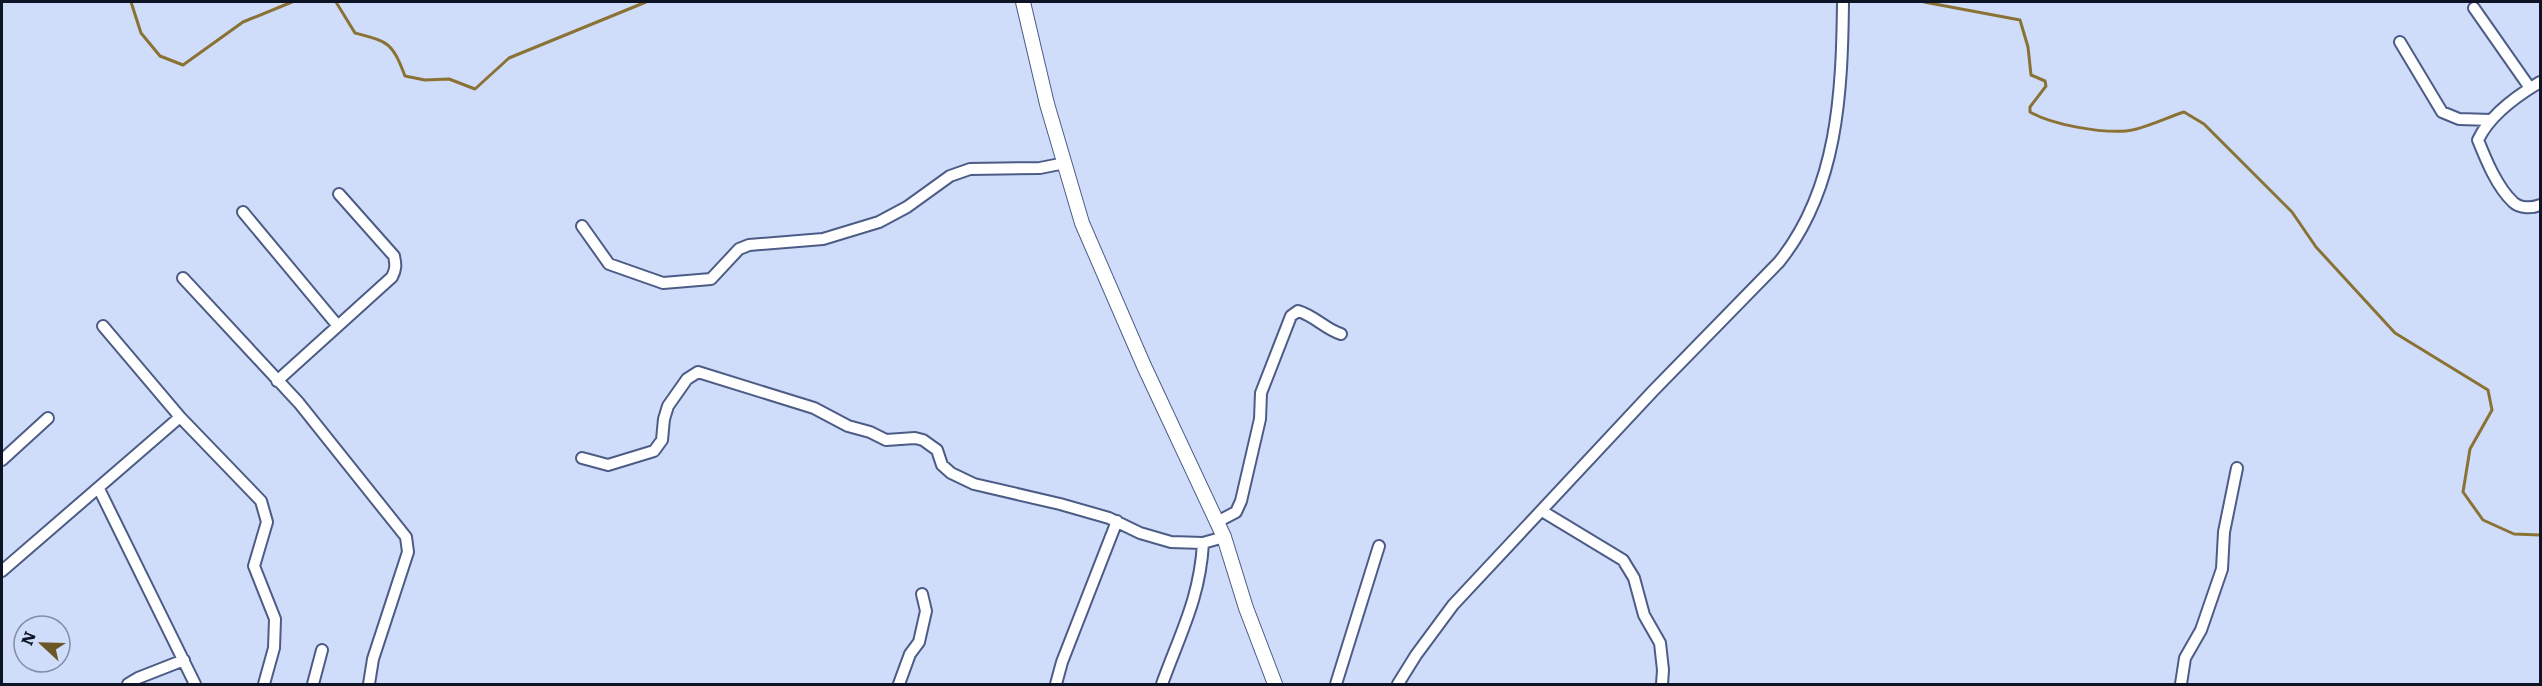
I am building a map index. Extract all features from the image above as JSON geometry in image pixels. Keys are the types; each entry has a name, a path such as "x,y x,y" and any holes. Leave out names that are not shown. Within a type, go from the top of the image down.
{"street":[{"path":"1023,2 1047,104 1072,195 1095,254 1224,537 1246,608 1275,684"},
{"path":"1398,684 1453,605 1779,262 1794,243 1815,204 1828,164 1842,61 1843,2"},
{"path":"2474,8 2530,88"},
{"path":"2400,42 2442,112 2459,119 2491,120"},
{"path":"2541,82 2530,88 2491,120 2482,130 2478,140 2503,188 2514,203 2519,206 2541,205"},
{"path":"582,226 602,256 616,268 663,283 706,280 716,275 739,249 749,245 823,238 879,222 907,207 950,176 970,169 1040,168 1065,163"},
{"path":"277,381 392,277 396,265 394,256 339,194"},
{"path":"243,212 338,326"},
{"path":"183,278 307,412 406,537 408,552 373,659 369,684"},
{"path":"1217,522 1236,512 1241,501 1260,419 1261,393 1291,316 1298,311 1309,314 1326,327 1341,334"},
{"path":"103,326 180,417 261,501 267,522 254,566 275,619 274,648 264,684"},
{"path":"582,458 608,465 654,451 662,440 664,419 674,395 687,379 698,372 814,408 848,426 870,432 886,440 915,438 923,441 937,450 942,465 951,473 974,484 1060,504 1117,521 1157,539 1171,542 1203,543 1224,537"},
{"path":"2,571 180,417"},
{"path":"2,460 48,418"},
{"path":"2181,684 2185,658 2201,630 2222,569 2224,532 2237,468"},
{"path":"99,489 195,684"},
{"path":"1542,511 1623,560 1634,578 1644,615 1660,643 1662,684"},
{"path":"1056,684 1062,662 1117,521"},
{"path":"1162,684 1196,596 1202,572 1203,543"},
{"path":"1336,684 1379,546"},
{"path":"899,684 910,654 919,642 926,611 922,594"},
{"path":"314,684 322,650"},
{"path":"128,684 184,660"}],"waterway":[{"path":"131,2 141,33 160,56 183,65 243,22 292,2"},
{"path":"336,2 355,33 388,45 405,76 425,80 449,79 475,89 509,58 646,2"},
{"path":"1924,2 2020,20 2028,47 2031,75 2045,81 2046,86 2030,107 2030,112 2040,117 2103,131 2126,131 2140,128 2184,112 2204,124 2292,212 2316,247 2395,333 2488,390 2492,410 2470,449 2463,492 2483,520 2514,534 2540,535"}]}
